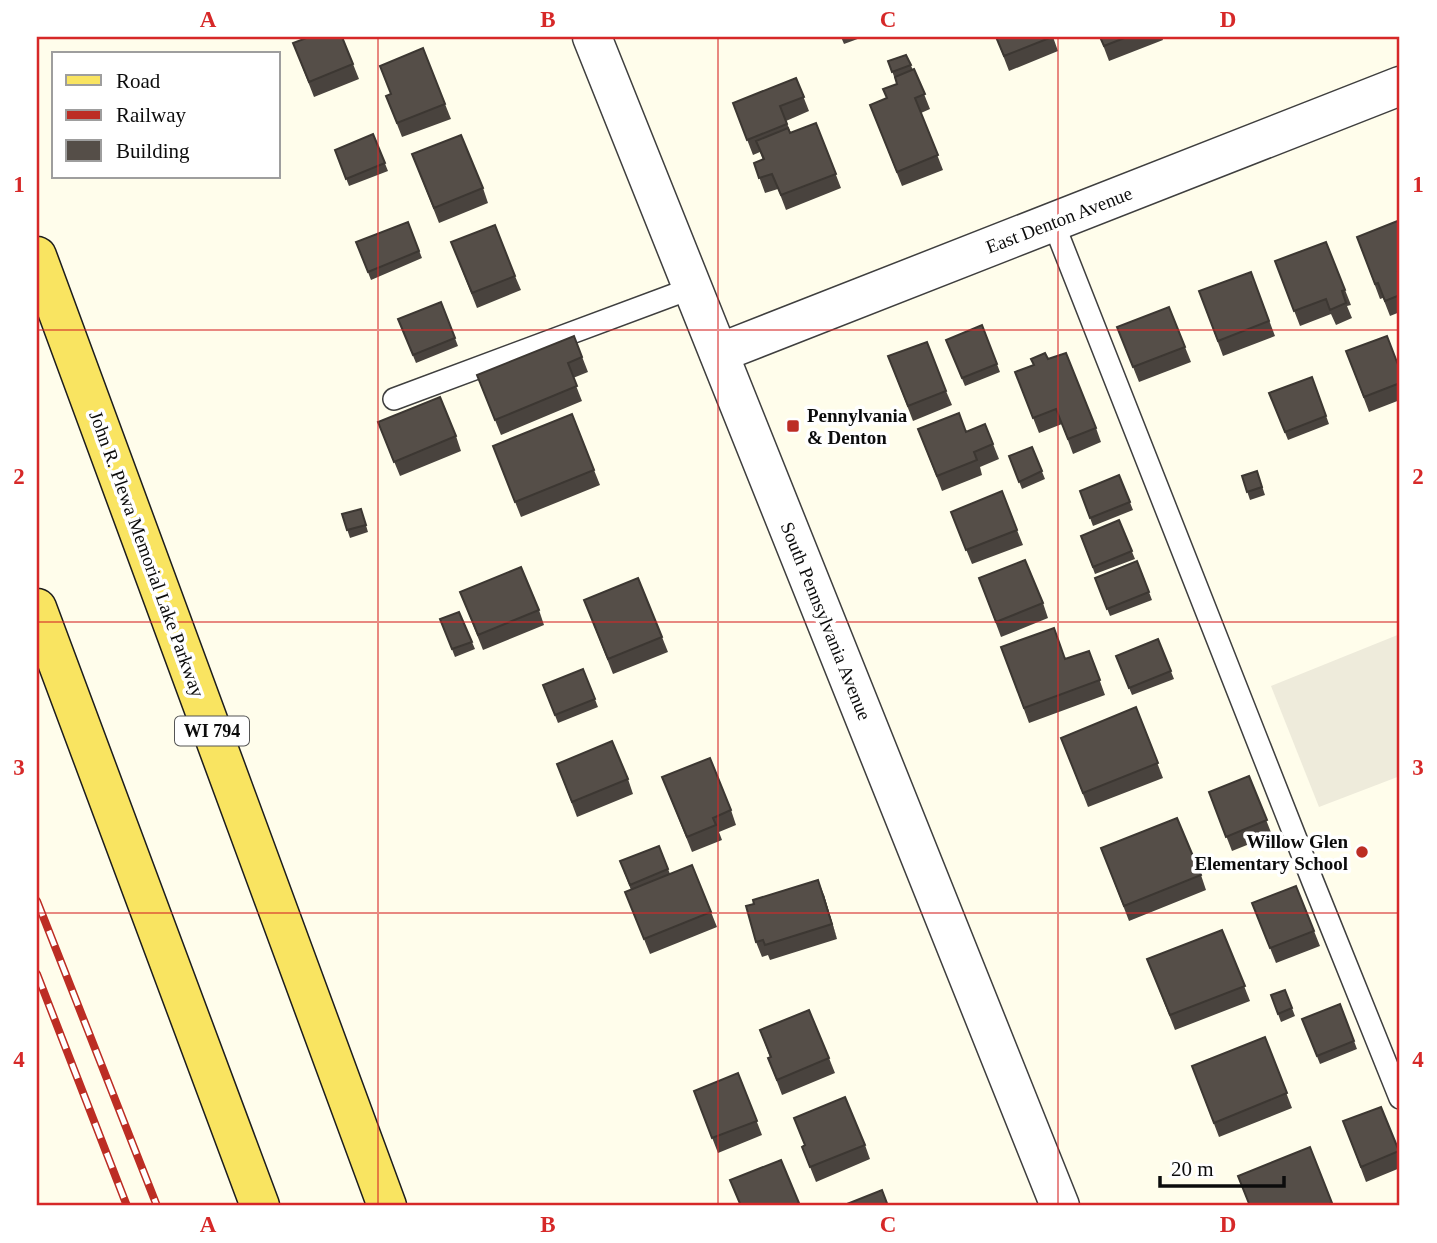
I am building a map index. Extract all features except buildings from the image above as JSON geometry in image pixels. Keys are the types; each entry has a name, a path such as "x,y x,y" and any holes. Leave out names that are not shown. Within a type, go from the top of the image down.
{"main road":[{"name":"John R. Plewa Memorial Lake Parkway","path":"37,256 387,1206"},
{"path":"37,608 260,1206"}],"street":[{"name":"South Pennsylvania Avenue","path":"592,37 1059,1206"},
{"name":"East Denton Avenue","path":"719,353 1400,86"}],"lane":[{"path":"1053,222 1400,1098"},
{"path":"394,399 692,288"}],"shaded area":[{"path":"1400,634 1400,776 1319,807 1271,686"}],"railway":[{"path":"37,901 157,1206"},
{"path":"37,974 127,1206"}],"place":[{"name":"Pennylvania & Denton","path":"793,426"},
{"name":"Willow Glen Elementary School","path":"1362,852"}]}
